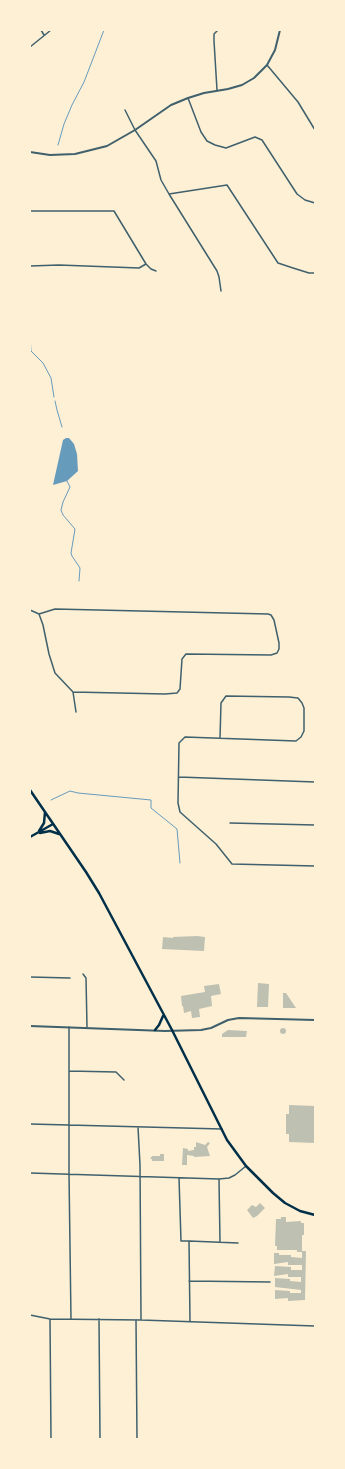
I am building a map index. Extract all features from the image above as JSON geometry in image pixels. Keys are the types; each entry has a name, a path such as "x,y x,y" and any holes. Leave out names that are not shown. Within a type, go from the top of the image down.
{"main road":[{"path":"30,790 99,893 172,1030 231,1146 246,1166 273,1193 300,1211 315,1215"},
{"path":"36,834 44,823 45,811"},
{"path":"30,837 53,824"},
{"path":"36,834 50,831 60,834"},
{"path":"155,1030 163,1015"}],"street":[{"path":"40,30 44,35"},
{"path":"30,47 50,30"},
{"path":"217,90 214,34 218,30"},
{"path":"30,152 50,155 75,154 107,146 135,130 171,105 188,98 242,85 254,78 268,65 275,50 280,30"},
{"path":"268,65 291,93 315,130"},
{"path":"188,98 201,132 207,141 226,148 255,137 262,140 297,194 305,200 315,203"},
{"path":"126,110 135,130 156,161 161,180 217,271 221,291"},
{"path":"169,194 227,185 278,262 309,273 315,273"},
{"path":"30,211 114,211 146,264 151,269 156,271"},
{"path":"30,266 59,265 139,268 146,264"},
{"path":"30,610 39,614 55,609 268,614 272,617 279,643 277,653 271,655 186,654 182,659 180,689 176,693 73,692"},
{"path":"39,614 55,673 73,692 76,712"},
{"path":"220,738 221,703 226,696 280,696 298,698 304,708 304,731 301,737 296,740 220,738 185,737 179,743 179,810 216,844 232,864 315,866"},
{"path":"179,777 315,782"},
{"path":"230,823 315,825"},
{"path":"83,974 86,978 87,1028"},
{"path":"30,977 70,978"},
{"path":"30,1026 172,1030 206,1029 228,1020 239,1018 315,1020"},
{"path":"69,1027 71,1319"},
{"path":"69,1071 116,1072 124,1080"},
{"path":"30,1124 222,1129"},
{"path":"138,1127 141,1320"},
{"path":"30,1173 219,1179 229,1178 246,1166"},
{"path":"179,1178 181,1241 238,1243"},
{"path":"219,1179 220,1242"},
{"path":"189,1242 190,1322"},
{"path":"189,1281 270,1282"},
{"path":"30,1315 50,1319 141,1320 315,1326"},
{"path":"50,1319 51,1439"},
{"path":"99,1320 100,1439"},
{"path":"136,1320 137,1439"}],"water":[{"path":"69,438 74,444 77,454 78,471 67,481 53,485 63,440"}],"building":[{"path":"197,936 205,937 204,951 162,949 163,937 173,938"},
{"path":"258,983 269,984 268,1007 257,1007"},
{"path":"219,984 221,994 211,996 212,1006 199,1009 200,1017 192,1018 191,1011 184,1013 181,996 205,992 204,986"},
{"path":"283,993 286,993 296,1008 283,1008"},
{"path":"283,1028 286,1031 283,1034 280,1031"},
{"path":"228,1030 247,1031 246,1037 222,1037 222,1034"},
{"path":"289,1105 315,1106 315,1143 289,1142 289,1134 286,1134 286,1114 289,1114"},
{"path":"196,1142 205,1145 208,1142 210,1143 207,1147 210,1156 194,1157 187,1155 187,1165 182,1165 183,1148 188,1149 188,1151 194,1150 194,1147 196,1147"},
{"path":"160,1154 164,1154 164,1161 152,1161 152,1159 150,1159 152,1156 160,1156"},
{"path":"260,1203 265,1208 253,1218 247,1210 252,1205 256,1207"},
{"path":"281,1217 286,1217 286,1222 301,1221 301,1223 304,1223 302,1252 297,1252 297,1250 277,1250 277,1246 275,1246 276,1219 281,1219"},
{"path":"302,1251 306,1251 305,1300 288,1301 288,1298 275,1299 275,1290 290,1291 290,1293 301,1293 301,1290 275,1287 275,1278 290,1279 290,1281 301,1282 301,1277 288,1277 288,1274 274,1276 275,1266 291,1267 291,1270 302,1270 302,1265 288,1265 288,1262 274,1264 274,1253 302,1258"}],"waterway":[{"path":"58,145 64,124 84,82 104,30"},
{"path":"30,336 31,351 43,363 51,378 54,397"},
{"path":"55,401 62,427"},
{"path":"67,481 70,487 61,510 63,515 75,529 71,553 80,568 79,581"},
{"path":"51,800 70,791 151,800 151,808 177,829 180,863"}]}
